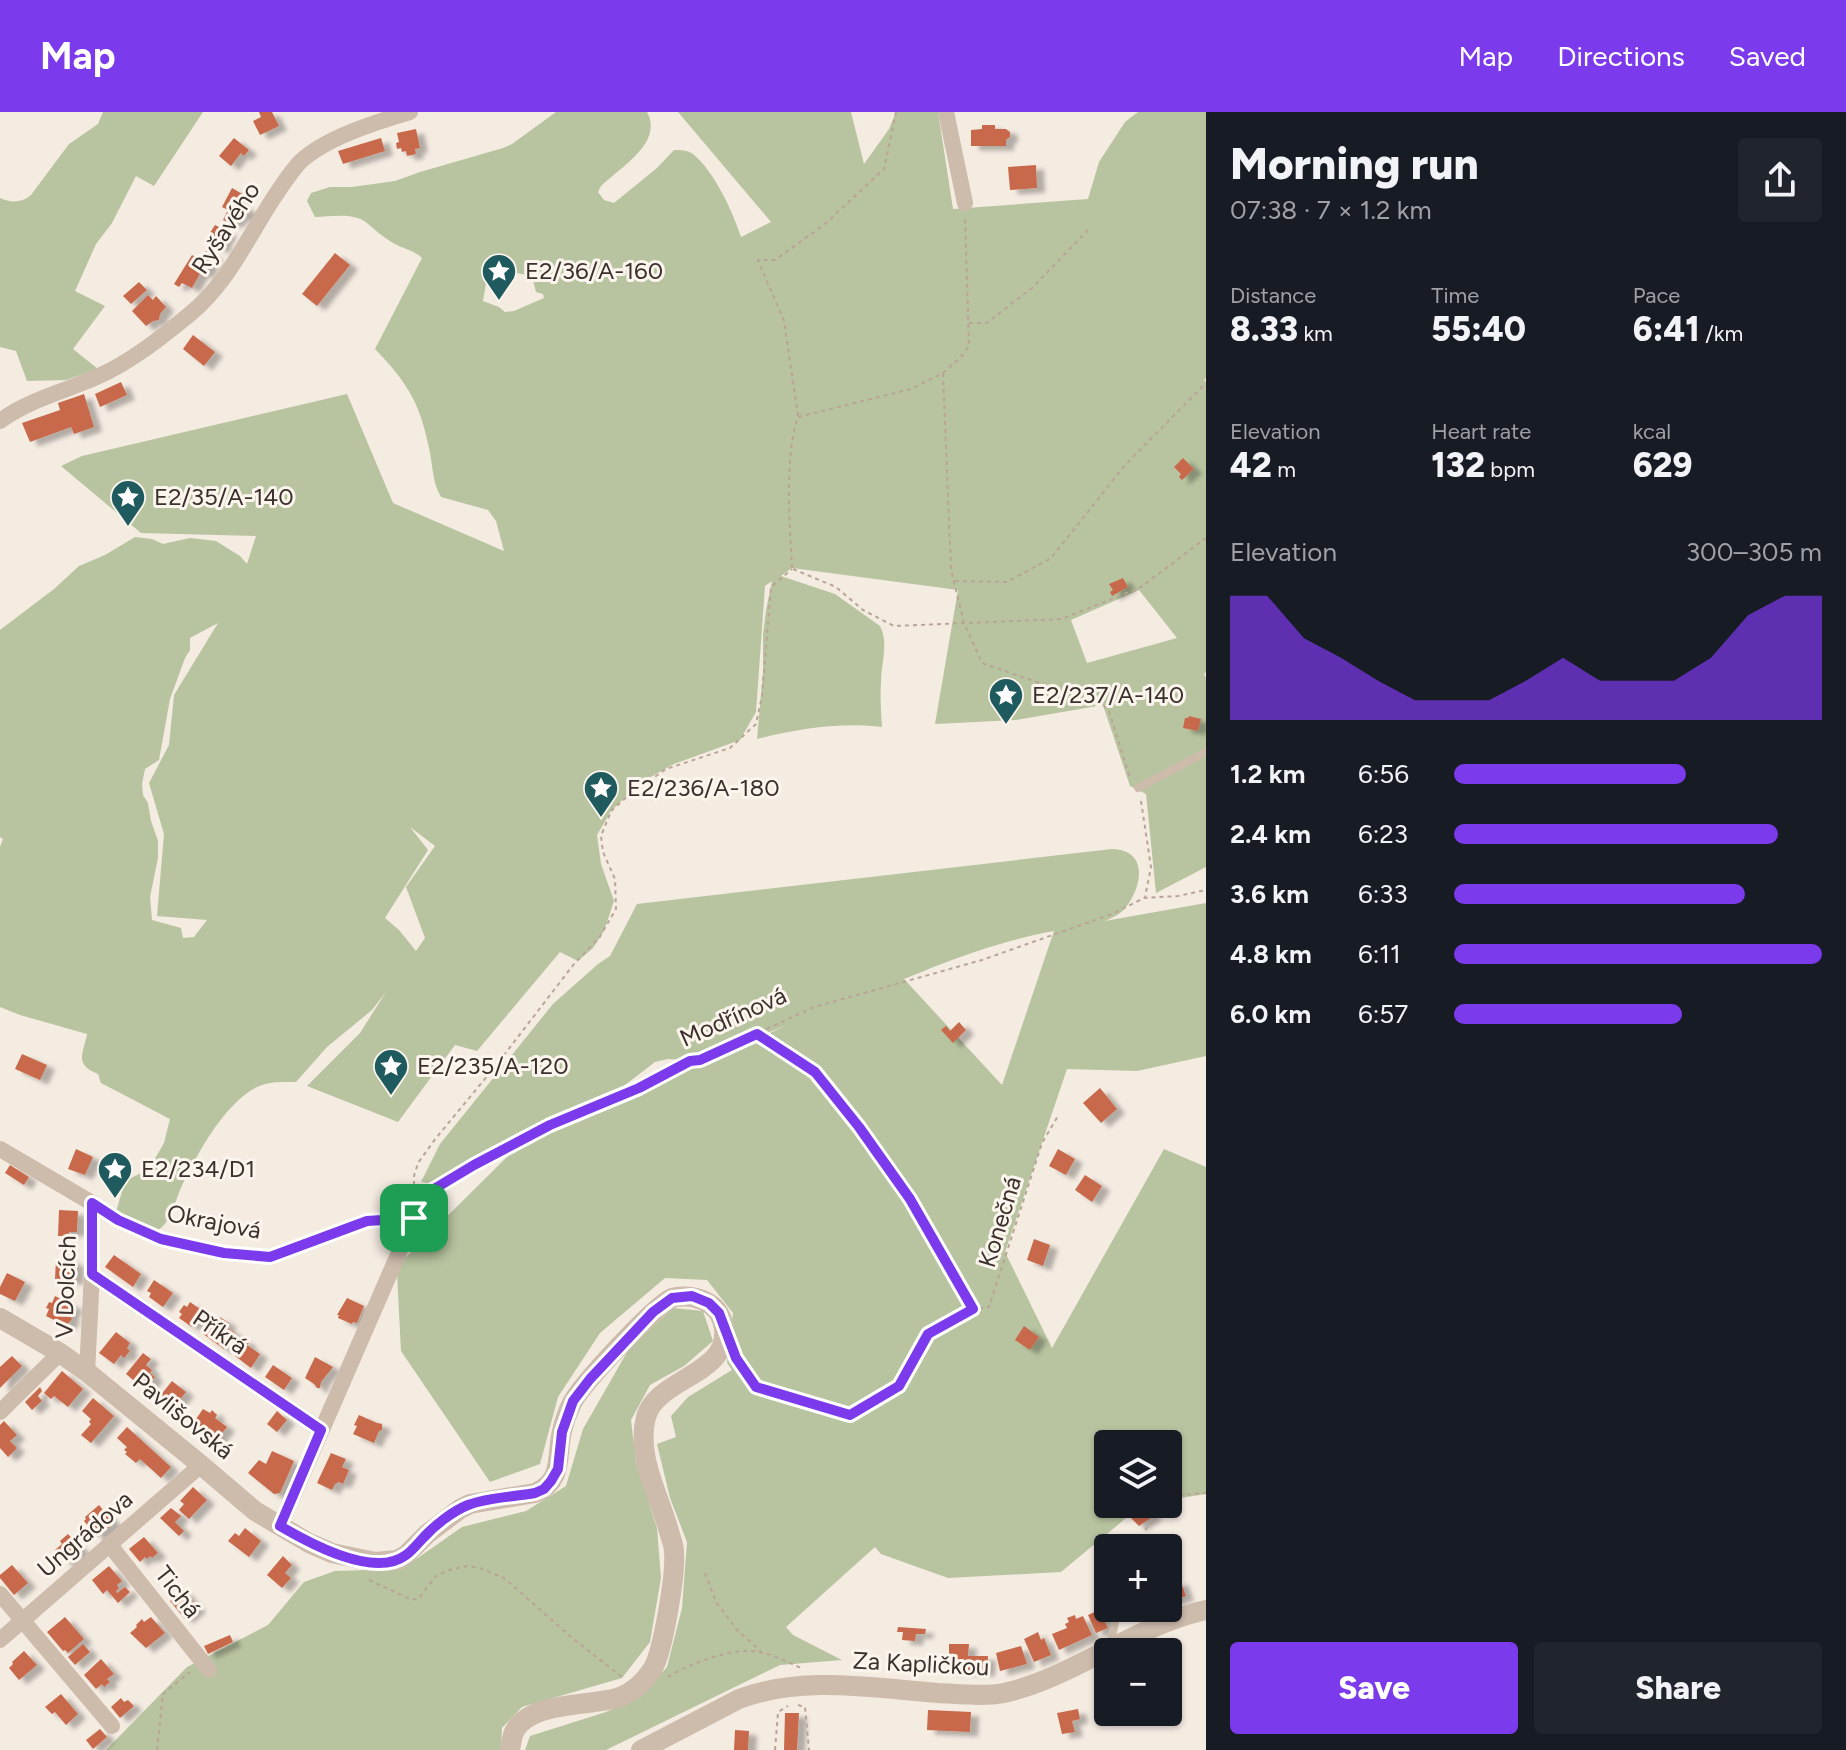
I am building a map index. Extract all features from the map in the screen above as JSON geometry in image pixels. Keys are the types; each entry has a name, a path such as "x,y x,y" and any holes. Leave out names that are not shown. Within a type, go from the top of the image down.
{"street":[{"name":"Ryšavého","path":"0,421 37,400 100,376 159,339 222,283 275,195 302,161 339,138 410,112"},
{"path":"946,112 965,203"},
{"path":"0,1149 92,1203"},
{"name":"V Dolcích","path":"87,1372 92,1203"},
{"path":"280,1526 414,1218"},
{"name":"Příkrá","path":"92,1274 321,1430"},
{"name":"Pavlišovská","path":"0,1318 87,1372 255,1511 332,1553 375,1562 397,1560 406,1555 427,1534 470,1504 544,1489 558,1469 562,1432 573,1401 653,1312 672,1298 692,1296 709,1303 719,1313 724,1328"},
{"path":"510,1750 514,1733 521,1723 533,1715 561,1706 620,1697 638,1687 652,1669 659,1652 668,1607 674,1551 644,1449 643,1432 647,1413 659,1396 715,1359 722,1344 724,1328"},
{"path":"0,1412 60,1353"},
{"name":"Ungrádova","path":"0,1640 201,1465"},
{"name":"Tichá","path":"109,1544 206,1666"},
{"path":"0,1594 112,1726"},
{"name":"Za Kapličkou","path":"1131,1638 1181,1615 1206,1610"},
{"name":"Za Kapličkou","path":"641,1750 755,1693 816,1685 976,1695 1002,1693 1025,1687 1094,1656"}],"lane":[{"path":"1138,788 1206,752"}],"path":[{"path":"792,569 790,490 793,433 798,417 784,321 758,260 775,260 825,224 884,169 896,112"},
{"path":"798,417 911,389 943,373 960,358 969,346 965,203"},
{"path":"968,323 987,323 1033,287 1088,230"},
{"path":"943,373 951,570 964,623 982,663 1103,705 1109,711 1128,775 1138,788 1151,867 1144,898 1206,890"},
{"path":"954,581 1007,582 1051,558 1126,464 1206,383"},
{"path":"792,569 836,587 863,610 894,626 1062,619 1141,587 1206,538"},
{"path":"414,1218 414,1176 418,1163 574,964 599,938 616,909 615,879 603,852 601,836 611,811 666,769 730,748 756,724 762,696 771,587 792,569"},
{"name":"Modřínová","path":"414,1218 429,1192 474,1165 550,1125 639,1088 690,1061 700,1060 814,1007 982,960 1112,914 1144,898"},
{"name":"Konečná","path":"757,1034 815,1072 859,1127 910,1199 973,1309 989,1307 1042,1143 1058,1116"},
{"name":"Okrajová","path":"92,1203 118,1220 161,1239 224,1253 270,1257 367,1221 414,1218"},
{"path":"724,1328 736,1358 756,1387 850,1415 899,1386 928,1334 973,1309"},
{"path":"1143,1534 1182,1495 1206,1493"},
{"path":"363,1577 412,1600 419,1598 436,1576 467,1566 480,1568 504,1578 581,1645 638,1687"},
{"path":"705,1573 716,1602 737,1630 762,1652"},
{"path":"667,1677 709,1658 752,1651 807,1670 816,1685"},
{"path":"157,1750 163,1694 206,1666"},
{"path":"775,1750 778,1712 793,1703 805,1707 809,1750"}],"green space":[{"path":"103,112 203,112 154,186 136,176 112,223 96,244 75,291 105,306 73,349 98,369 66,380 27,381 16,351 0,347 0,198 16,201 31,195 69,144 98,124"},
{"path":"556,112 647,112 651,123 650,134 637,154 601,186 598,192 604,200 614,203 674,150 686,151 701,161 715,181 741,237 771,222 678,112 851,112 864,164 889,129 896,112 938,112 953,209 1088,199 1099,162 1125,122 1138,112 1206,112 1206,867 1156,893 1146,794 1130,786 1103,705 1016,720 935,724 958,590 792,568 781,576 835,594 880,626 884,646 882,727 819,727 757,739 763,634 772,581 765,586 756,712 740,740 674,764 640,783 611,811 597,835 601,864 614,901 604,931 593,948 578,961 560,952 477,1051 455,1045 398,1122 307,1086 360,1033 386,992 372,1010 327,1047 296,1082 264,1084 246,1093 234,1104 212,1131 180,1190 171,1214 160,1229 155,1232 132,1226 122,1221 116,1212 125,1181 149,1169 164,1143 170,1119 101,1083 98,1074 83,1062 87,1034 0,1007 0,847 3,839 0,837 0,630 79,566 135,537 163,544 190,538 216,541 247,564 256,536 141,533 61,466 82,456 347,394 393,503 504,551 496,521 488,510 441,497 425,432 411,394 375,349 422,258 389,241 355,217 315,217 307,201 311,193 330,187 395,181 512,144","holes":["517,273 532,276 536,292 543,294 544,298 505,312 483,301 486,283","1139,590 1177,638 1087,663 1071,620","218,623 174,695 169,745 149,783 164,834 157,916 207,920 194,937 183,938 181,928 152,920 150,897 158,858 158,841 142,784 145,769 159,760 170,699 190,650 190,638","410,827 435,846 406,887 425,938 416,951 385,918 428,850"]},
{"path":"1112,849 1132,855 1137,862 1139,879 1126,907 1105,921 1206,903 1206,1056 1137,1071 1067,1069 1005,1252 1052,1348 1164,1149 1206,1167 1206,1494 1182,1498 1182,1430 1094,1430 1094,1518 1126,1518 1107,1534 1094,1534 1094,1545 1061,1572 948,1578 881,1554 875,1547 786,1627 793,1635 842,1660 780,1665 606,1750 525,1750 530,1736 606,1712 640,1697 667,1667 682,1608 687,1542 670,1498 657,1444 676,1437 671,1416 688,1397 732,1370 727,1363 733,1313 707,1280 665,1278 600,1333 558,1397 540,1464 490,1482 401,1351 397,1273 406,1257 517,1147 785,1026 694,1061 668,1059 655,1062 608,1098 551,1124 474,1168 428,1183 421,1182 440,1144 553,1004 610,956 637,904","holes":["1054,931 1002,1085 904,979 978,951"]},
{"path":"673,1308 703,1311 713,1341 684,1366 650,1385 631,1420 636,1462 657,1528 661,1578 650,1642 622,1678 522,1707 502,1728 501,1750 106,1750 187,1667 268,1625 304,1582 335,1571 402,1569 462,1527 526,1511 566,1486 583,1429 630,1347"}],"building":[{"path":"259,112 272,112 279,126 260,135 253,121 261,117"},
{"path":"982,125 995,125 995,129 1010,132 1006,146 971,146 971,130 982,129"},
{"path":"416,129 420,148 415,149 416,154 407,156 406,151 397,149 397,133"},
{"path":"234,138 249,150 244,156 241,153 231,166 219,156"},
{"path":"381,138 385,151 343,164 338,151"},
{"path":"1036,165 1037,188 1010,190 1008,167"},
{"path":"232,188 244,195 239,203 249,209 245,218 240,216 237,223 234,221 232,224 223,220 228,210 222,207"},
{"path":"215,225 229,232 224,246 219,249 206,239"},
{"path":"206,251 215,256 192,288 182,283 179,287 174,284 192,255 201,260"},
{"path":"335,253 350,265 317,306 302,294"},
{"path":"139,282 147,290 131,304 123,296"},
{"path":"148,295 153,300 156,296 166,307 159,320 146,326 132,311"},
{"path":"193,335 215,352 204,366 183,349"},
{"path":"121,382 127,395 100,407 95,394"},
{"path":"84,394 94,427 74,434 71,427 30,442 22,423 60,410 58,403"},
{"path":"1183,458 1194,469 1182,480 1174,467"},
{"path":"1123,578 1128,587 1112,596 1110,592 1113,590 1109,584"},
{"path":"1185,718 1201,719 1198,731 1183,728"},
{"path":"959,1022 966,1030 953,1043 941,1030 946,1026 950,1031"},
{"path":"22,1054 47,1065 40,1080 15,1069"},
{"path":"1100,1088 1117,1109 1101,1123 1083,1103"},
{"path":"76,1149 93,1157 85,1175 68,1169"},
{"path":"1058,1149 1075,1159 1066,1175 1049,1166"},
{"path":"10,1165 29,1177 24,1185 5,1173"},
{"path":"1085,1175 1102,1186 1092,1202 1075,1190"},
{"path":"59,1210 78,1211 77,1232 58,1236"},
{"path":"1034,1239 1050,1245 1043,1266 1027,1260"},
{"path":"114,1255 141,1274 133,1287 105,1267"},
{"path":"63,1258 76,1261 76,1280 55,1279 56,1260 62,1261"},
{"path":"7,1273 25,1282 15,1301 0,1294"},
{"path":"154,1280 173,1293 163,1307 149,1297 151,1293 147,1291"},
{"path":"55,1296 75,1306 70,1316 72,1319 66,1326 46,1316 49,1309 46,1308"},
{"path":"347,1298 364,1306 357,1323 338,1318"},
{"path":"190,1302 203,1311 192,1327 179,1318 182,1314 179,1312"},
{"path":"220,1317 229,1323 226,1327 235,1333 224,1349 203,1334"},
{"path":"1024,1326 1039,1337 1030,1350 1015,1340"},
{"path":"116,1332 130,1343 127,1348 130,1351 124,1358 121,1355 114,1364 99,1353"},
{"path":"242,1338 260,1354 251,1368 233,1351"},
{"path":"143,1353 151,1359 146,1365 155,1377 145,1390 126,1374"},
{"path":"12,1356 22,1366 0,1388 0,1367"},
{"path":"315,1357 333,1367 320,1388 305,1378"},
{"path":"273,1365 292,1378 284,1390 265,1377"},
{"path":"62,1371 83,1389 68,1407 54,1396 51,1399 44,1393"},
{"path":"172,1381 186,1392 174,1407 170,1404 167,1407 159,1401"},
{"path":"40,1387 42,1391 38,1396 42,1401 32,1410 25,1402"},
{"path":"93,1398 114,1416 91,1443 81,1435 91,1424 91,1419 82,1411"},
{"path":"203,1409 210,1413 212,1410 217,1415 215,1418 227,1427 214,1443 201,1436 195,1427"},
{"path":"277,1411 287,1420 277,1432 267,1424"},
{"path":"359,1415 382,1424 374,1443 353,1434"},
{"path":"4,1421 17,1435 10,1441 17,1448 8,1457 0,1448 0,1425"},
{"path":"127,1427 171,1467 161,1478 140,1459 136,1463 125,1454 127,1447 117,1438"},
{"path":"272,1451 294,1461 280,1493 274,1494 248,1473 259,1460 266,1464"},
{"path":"331,1453 346,1459 342,1467 349,1470 343,1484 335,1484 332,1490 317,1483"},
{"path":"193,1487 207,1500 189,1519 179,1510 184,1504 180,1501"},
{"path":"99,1505 114,1523 97,1537 84,1521"},
{"path":"171,1508 181,1516 175,1522 184,1531 179,1536 160,1518"},
{"path":"1131,1518 1151,1518 1139,1526"},
{"path":"245,1528 261,1541 249,1557 228,1541 235,1533 239,1536"},
{"path":"68,1534 82,1550 66,1563 55,1550"},
{"path":"144,1537 158,1553 140,1562 129,1549"},
{"path":"283,1556 292,1565 285,1573 291,1578 282,1588 267,1575"},
{"path":"12,1565 28,1583 14,1595 0,1578"},
{"path":"109,1566 122,1581 117,1585 117,1593 125,1587 130,1592 118,1603 107,1590 103,1594 92,1580"},
{"path":"183,1590 198,1608 185,1619 170,1601"},
{"path":"1094,1612 1094,1622 1105,1622 1108,1628 1096,1633 1088,1615"},
{"path":"1075,1615 1076,1619 1083,1616 1092,1635 1059,1650 1052,1634 1067,1628 1067,1618"},
{"path":"65,1617 84,1639 68,1653 47,1632"},
{"path":"151,1617 165,1633 146,1648 130,1633 142,1619 144,1622"},
{"path":"898,1627 926,1629 925,1634 916,1634 915,1641 902,1640 903,1632 897,1632"},
{"path":"1038,1632 1051,1655 1034,1662 1024,1639"},
{"path":"230,1635 233,1642 208,1654 204,1646"},
{"path":"83,1644 90,1652 75,1665 68,1657"},
{"path":"949,1644 969,1644 968,1656 988,1656 987,1672 949,1670"},
{"path":"1021,1646 1027,1664 1000,1671 996,1653"},
{"path":"24,1651 37,1665 19,1680 9,1668"},
{"path":"101,1659 114,1674 107,1679 110,1682 104,1687 102,1684 96,1689 84,1675"},
{"path":"61,1694 78,1714 66,1725 55,1712 52,1714 45,1707"},
{"path":"121,1698 134,1706 120,1718 111,1707"},
{"path":"1078,1709 1080,1719 1072,1721 1075,1732 1062,1734 1057,1713"},
{"path":"928,1710 971,1712 970,1732 927,1730"},
{"path":"785,1713 799,1713 797,1750 784,1750"},
{"path":"100,1729 107,1737 93,1749 86,1740"},
{"path":"735,1730 749,1731 748,1750 734,1750"}],"place":[{"name":"E2/36/A-160","path":"499,302"},
{"name":"E2/35/A-140","path":"128,528"},
{"name":"E2/237/A-140","path":"1006,726"},
{"name":"E2/236/A-180","path":"601,819"},
{"name":"E2/235/A-120","path":"391,1097"},
{"name":"E2/234/D1","path":"115,1200"}],"route":[{"path":"757,1034 815,1072 859,1127 910,1199 973,1309 928,1334 899,1386 850,1415 756,1387 736,1358 719,1313 709,1303 692,1296 672,1298 653,1312 573,1401 562,1432 558,1469 544,1489 470,1504 397,1560 359,1560 332,1553 280,1526 321,1430 92,1274 92,1203 118,1220 161,1239 224,1253 270,1257 367,1221 414,1218 429,1192 474,1165 550,1125 757,1034"}]}
